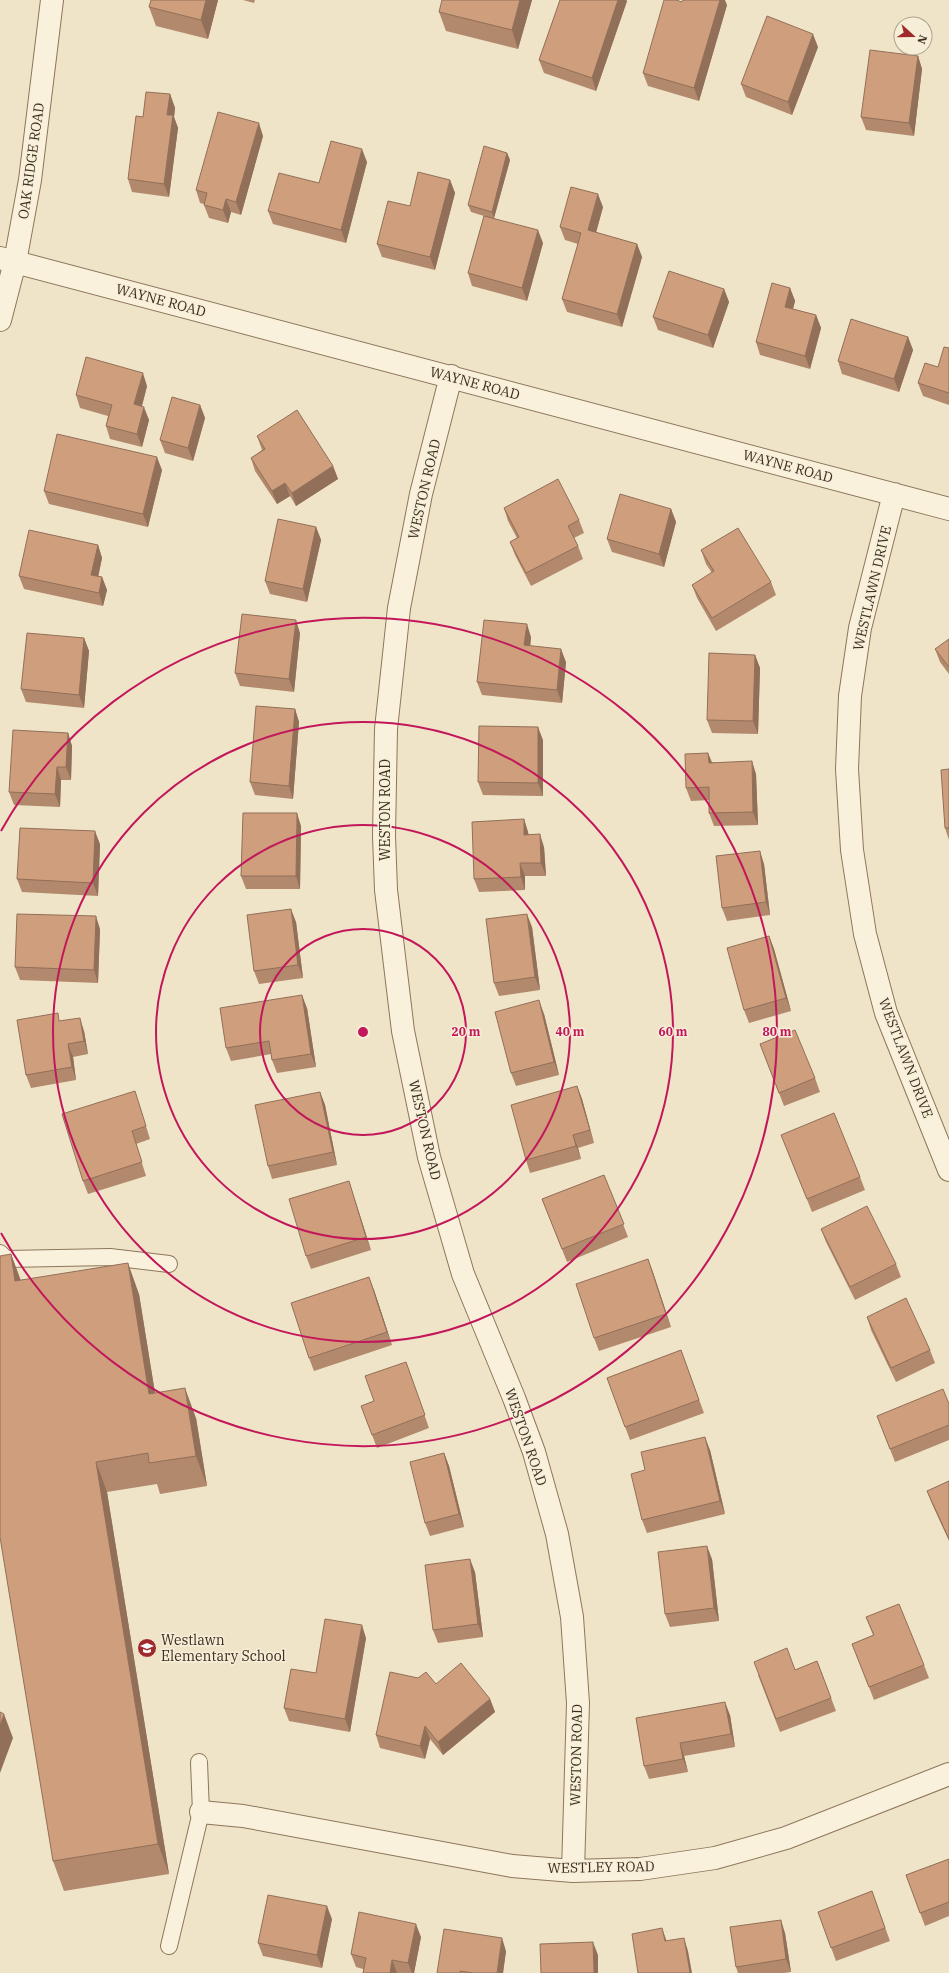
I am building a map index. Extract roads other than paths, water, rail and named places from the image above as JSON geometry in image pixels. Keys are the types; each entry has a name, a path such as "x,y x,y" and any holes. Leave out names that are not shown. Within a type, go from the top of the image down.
{"street":[{"name":"OAK RIDGE ROAD","path":"0,320 8,260 30,180 52,0"},
{"name":"WAYNE ROAD","path":"8,260 949,509"},
{"name":"WESTON ROAD","path":"451,376 421,494 399,608 386,729 384,836 386,890 404,1031 429,1157 463,1274 514,1398 534,1452 557,1534 572,1617 578,1703 573,1871"},
{"name":"WESTLAWN DRIVE","path":"894,494 860,628 850,696 847,769 852,850 865,934 886,1013 949,1170"},
{"name":"WESTLEY ROAD","path":"201,1812 243,1816 512,1866 573,1871 640,1869 715,1858 786,1838 949,1774"}],"lane":[{"path":"0,1254 6,1259 110,1257 169,1264"},
{"path":"169,1946 201,1812 199,1762"}],"place":[{"name":"Westlawn Elementary School","path":"147,1648"}]}
